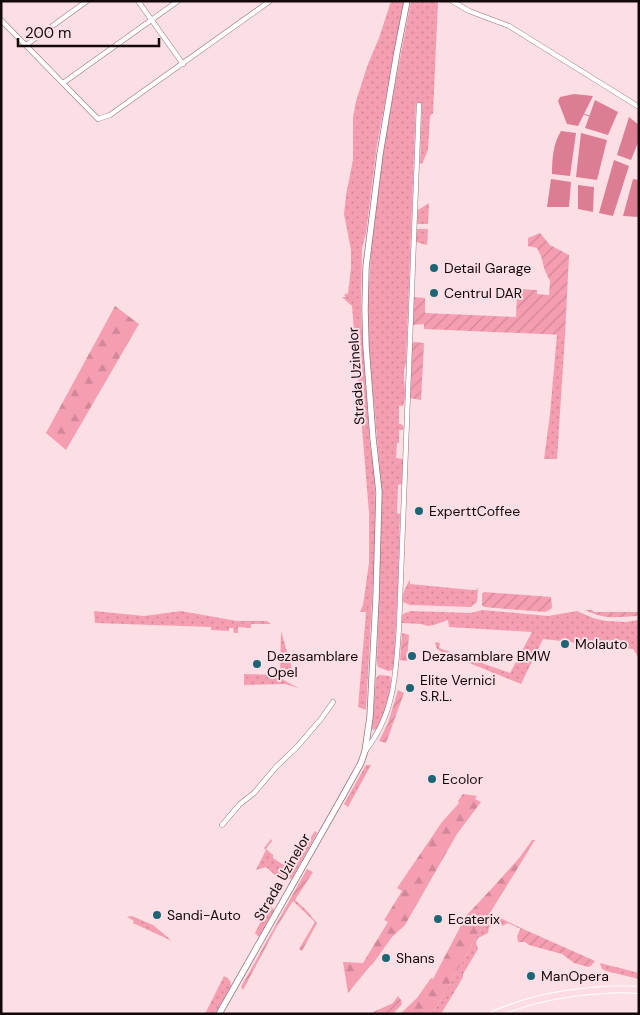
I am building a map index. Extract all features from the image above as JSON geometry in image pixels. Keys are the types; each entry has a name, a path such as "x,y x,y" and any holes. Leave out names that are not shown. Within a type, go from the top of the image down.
{"main road":[{"path":"495,1014 526,1002 566,993 639,990"}],"street":[{"path":"26,45 87,1"},
{"path":"138,1 183,64"},
{"path":"63,83 178,1"},
{"path":"1,20 98,119 109,116 270,1"},
{"name":"Strada Uzinelor","path":"365,752 370,717 379,492 372,438 366,346 366,267 381,145 407,1"},
{"path":"452,1 469,12 509,26 639,107"},
{"name":"Strada Uzinelor","path":"219,1014 341,799 365,752 374,741 386,717 393,688 399,626 419,105"},
{"path":"222,825 240,804 254,793 276,767 297,747 333,702"}],"green space":[{"path":"391,1 404,1 377,145 366,233 362,248 362,332 370,446 374,467 376,527 366,710 358,707 366,612 360,612 363,605 369,563 369,513 352,306 342,297 346,297 344,295 348,293 351,268 351,250 344,214 353,160 353,117 356,101"},
{"path":"411,1 438,1 433,113 430,116 428,150 422,164 420,163 422,103 416,103 406,363 404,369 405,401 403,406 399,406 399,424 404,427 403,430 399,430 396,458 403,459 402,484 398,485 397,513 400,514 394,667 393,670 388,671 378,667 377,663 382,493 368,337 368,302 378,179"},
{"path":"429,203 428,224 417,224 418,210"},
{"path":"417,229 428,229 427,245 416,241"},
{"path":"540,233 550,245 569,255 565,335 424,329 424,324 412,325 413,297 425,298 425,313 516,317 517,289 537,290 537,294 549,295 550,281 541,256 537,248 528,246 528,238"},
{"path":"115,306 139,324 66,450 46,433"},
{"path":"557,334 565,335 557,459 544,459 550,414"},
{"path":"414,342 424,343 421,400 410,398 412,344"},
{"path":"410,580 410,584 472,590 478,588 477,602 471,607 410,605 403,602 403,599 404,591"},
{"path":"484,592 551,597 552,607 545,612 484,607 482,605 482,594"},
{"path":"482,610 548,616 577,611 606,621 625,622 639,620 639,658 633,649 543,639 521,684 442,652 437,649 435,643 440,643 439,648 510,673 532,632 449,627 448,620 428,626 402,623 402,615 411,611 471,613"},
{"path":"585,610 592,610 594,612 639,612 639,616 605,617"},
{"path":"94,611 144,616 181,611 237,621 267,621 271,624 251,624 251,628 238,627 238,633 234,633 233,628 229,628 229,631 211,630 211,627 95,623"},
{"path":"281,631 295,679 280,673"},
{"path":"402,633 409,635 407,661 400,660"},
{"path":"244,674 275,675 298,688 285,684 244,685"},
{"path":"379,675 390,676 391,687 378,729 373,730 376,678"},
{"path":"398,690 404,693 386,743 379,741 388,723"},
{"path":"366,765 371,765 348,807 344,804"},
{"path":"463,794 477,796 475,799 481,802 457,834 405,925 392,937 372,965 348,993 343,962 363,963 388,922 384,920 402,891 397,888 442,822 459,803 458,801"},
{"path":"315,831 317,833 292,878 276,876 266,867 256,870 266,850 264,848 271,839 272,841 266,849 273,855 273,858 288,868 292,867"},
{"path":"532,840 535,840 490,913 437,1006 430,1014 400,1014 417,998 431,978 433,979 466,916 520,857"},
{"path":"307,869 313,872 295,900 317,923 302,951 299,949 315,922 293,901 276,928 243,990 241,987"},
{"path":"271,906 274,910 259,937 255,933"},
{"path":"490,913 521,929 508,923 502,926 500,922 489,927 488,933 478,938 476,943 478,949 441,1014 430,1014 437,1006"},
{"path":"132,916 153,925 172,941 133,923 134,921 127,917"},
{"path":"521,928 595,961 588,967 574,963 562,954 529,945 525,942 518,942 517,936"},
{"path":"600,963 639,973 639,979 606,971 602,969"},
{"path":"224,976 231,982 231,986 215,1014 205,1014"},
{"path":"398,996 402,1004 393,1014 369,1014 393,1003"}],"shaded area":[{"path":"574,94 593,96 578,126 567,124 558,101 560,97"},
{"path":"595,100 618,112 608,135 585,128"},
{"path":"629,117 639,125 639,140 631,160 617,155"},
{"path":"561,131 576,133 570,176 552,174 556,141"},
{"path":"581,133 607,140 597,180 576,177"},
{"path":"614,160 629,166 613,216 599,213"},
{"path":"551,179 571,182 569,207 547,207"},
{"path":"633,179 639,180 639,217 623,216"},
{"path":"578,185 594,187 593,212 578,209"}],"waterway":[{"path":"584,114 589,116"}],"place":[{"name":"Detail Garage","path":"434,268"},
{"name":"Centrul DAR","path":"434,293"},
{"name":"ExperttCoffee","path":"419,511"},
{"name":"Molauto","path":"565,644"},
{"name":"Dezasamblare BMW","path":"412,656"},
{"name":"Dezasamblare Opel","path":"257,664"},
{"name":"Elite Vernici S.R.L.","path":"410,688"},
{"name":"Ecolor","path":"432,779"},
{"name":"Sandi-Auto","path":"157,915"},
{"name":"Ecaterix","path":"438,919"},
{"name":"Shans","path":"386,958"},
{"name":"ManOpera","path":"531,976"}]}
